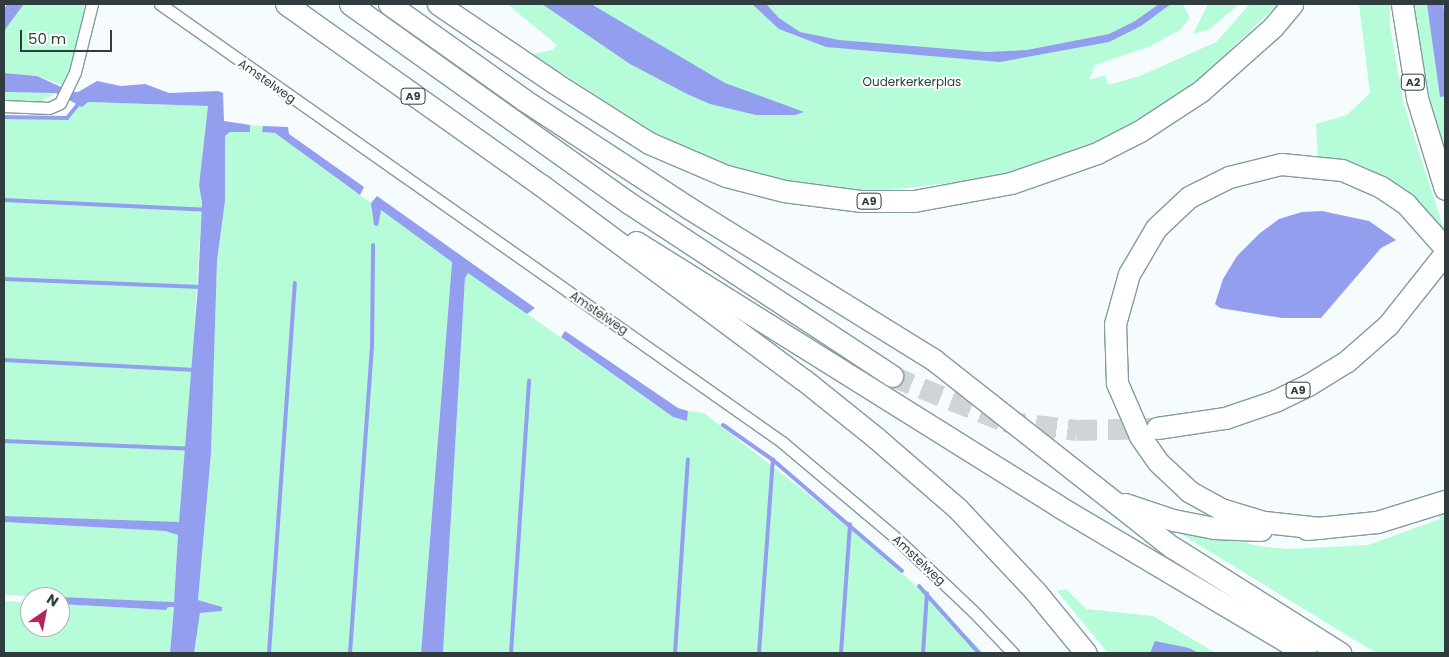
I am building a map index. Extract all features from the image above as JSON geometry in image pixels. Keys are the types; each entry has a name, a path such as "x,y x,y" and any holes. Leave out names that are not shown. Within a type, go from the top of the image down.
{"highway":[{"name":"A9","path":"286,4 541,185 804,380 924,477 1004,556 1086,653"},
{"path":"350,4 629,203 892,376"},
{"path":"389,4 524,100 688,208 934,360 1172,547 1340,653"},
{"name":"A9","path":"438,4 552,82 649,143 726,176 750,183 784,191 870,201 914,200 1011,183 1097,152 1140,131 1201,91 1273,27 1292,4"},
{"name":"A2","path":"1402,4 1415,89 1445,189"},
{"path":"1320,528 1264,522 1221,509 1189,491 1158,462 1140,436 1117,383 1114,324 1129,274 1156,228 1189,197 1229,177 1281,164 1342,170 1381,188 1406,204 1445,248"},
{"name":"A9","path":"541,185 719,292 1066,511 1306,653"},
{"name":"A9","path":"1157,428 1225,418 1276,402 1308,385 1347,361 1388,325 1445,253"},
{"path":"1109,498 1174,520 1214,528 1320,528 1377,522 1440,503"}],"street":[{"path":"4,106 49,108 60,103 75,72 92,4"},
{"name":"Amstelweg","path":"160,4 782,442 897,539 973,611 1013,653"}],"green space":[{"path":"24,4 85,4 75,58 62,85 37,76 4,73 4,31"},
{"name":"Ouderkerkerplas","path":"507,4 1183,4 1190,18 1180,30 1148,47 1095,65 1089,80 1105,75 1108,85 1140,76 1216,42 1250,4 1278,4 1205,74 1169,101 1106,138 1050,162 999,177 873,192 810,187 728,167 658,135 532,54 552,50 557,45"},
{"path":"1208,4 1239,4 1210,29 1193,34"},
{"path":"1359,4 1390,4 1390,27 1404,105 1445,233 1418,204 1318,161 1316,124 1347,115 1370,93"},
{"path":"1410,4 1445,4 1445,169 1428,112"},
{"path":"5,92 56,93 38,103 4,101"},
{"path":"88,102 208,106 199,185 202,203 187,446 179,522 176,525 4,516 4,117 66,118 78,106"},
{"path":"250,125 263,126 263,132 275,133 371,203 374,211 381,210 452,261 421,653 194,653 200,613 222,611 222,607 198,600 211,453 217,261 225,201 225,135 230,132 250,132"},
{"path":"468,272 673,417 687,421 688,411 704,413 845,523 913,583 984,653 443,653 465,278"},
{"path":"1445,490 1445,653 1376,653 1163,523 1259,546 1288,549 1368,545 1440,519 1432,497"},
{"path":"4,522 165,531 178,535 174,602 70,598 70,587 20,587 20,596 4,595"},
{"path":"1066,589 1086,609 1153,616 1216,653 1199,653 1189,648 1150,653 1108,653 1057,591"},
{"path":"4,601 20,602 20,637 70,637 70,605 166,610 168,607 174,607 170,653 4,653"}],"water":[{"path":"7,4 24,4 4,31 4,9"},
{"path":"542,4 591,4 725,83 804,112 795,115 756,115 710,104 630,64"},
{"path":"752,4 766,4 779,18 800,32 839,40 986,52 1027,50 1109,34 1135,21 1159,4 1171,4 1141,26 1109,42 1000,62 826,47 779,29"},
{"path":"1427,4 1443,4 1445,19 1445,96 1440,97"},
{"path":"4,73 37,76 72,92 78,92 97,81 121,86 145,84 169,93 218,91 223,93 224,121 250,125 250,132 230,132 225,136 225,201 217,261 211,453 198,600 222,607 222,611 200,613 194,653 170,653 174,607 168,607 166,610 70,605 70,597 174,602 178,535 165,531 4,522 4,516 179,522 198,286 202,203 199,185 208,106 88,102 82,107 56,93 4,92"},
{"path":"263,126 288,127 289,134 364,187 360,195 275,133 262,132"},
{"path":"377,196 535,308 527,314 468,273 465,278 443,653 421,653 452,262 381,210 378,226 374,225 371,203"},
{"path":"1322,211 1369,221 1396,240 1381,248 1321,318 1282,318 1220,308 1215,304 1223,279 1237,256 1260,233 1279,219 1302,212"},
{"path":"565,331 678,408 688,411 687,421 673,417 561,337"},
{"path":"1155,641 1189,648 1199,653 1150,653"}],"waterway":[{"path":"4,117 67,118 79,103"},
{"path":"4,200 206,210"},
{"path":"350,653 372,349 373,245"},
{"path":"4,279 201,287"},
{"path":"269,653 295,283"},
{"path":"4,360 196,370"},
{"path":"511,653 529,381"},
{"path":"723,425 773,460 902,571"},
{"path":"4,441 191,449"},
{"path":"675,653 688,459"},
{"path":"759,653 773,460"},
{"path":"841,653 850,524"},
{"path":"919,586 979,653"},
{"path":"923,653 927,593"}],"tunnel":[{"path":"892,376 1004,421 1076,430 1155,428"}]}
